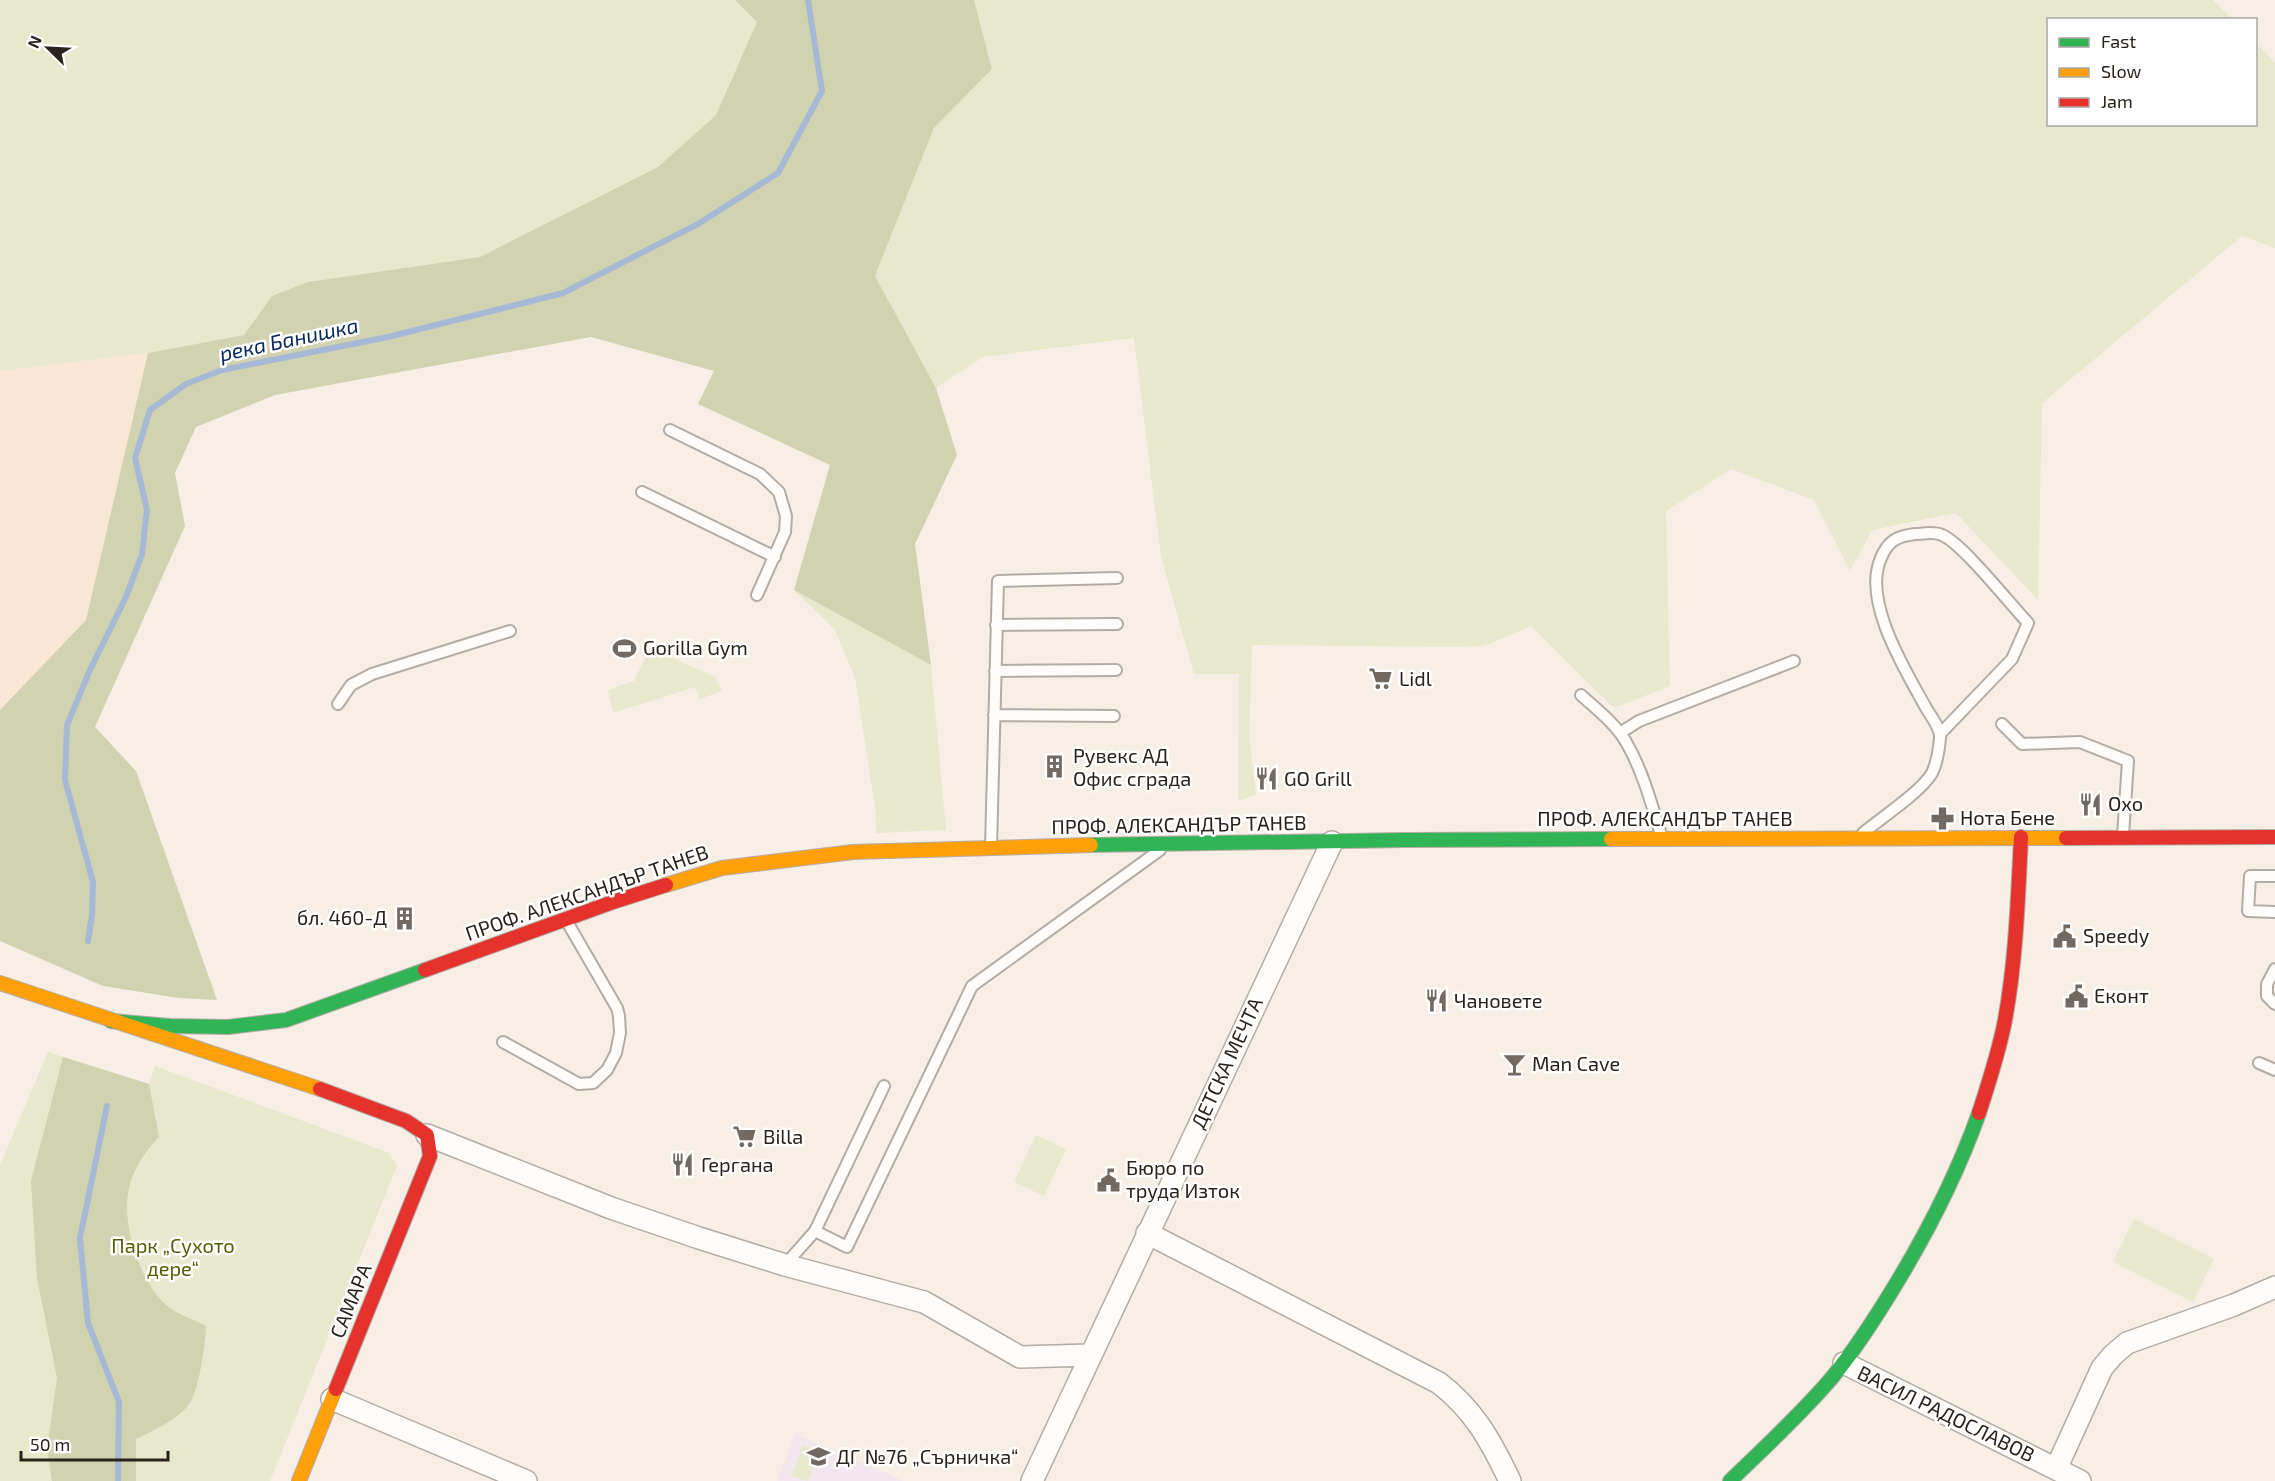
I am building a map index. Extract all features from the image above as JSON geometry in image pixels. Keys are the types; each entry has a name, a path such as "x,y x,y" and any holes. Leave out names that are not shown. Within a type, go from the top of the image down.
{"street":[{"path":"1730,1481 1810,1402 1844,1363 1916,1253 1952,1178 1981,1109 1999,1047 2009,993 2016,928 2021,837"},
{"name":"ПРОФ. АЛЕКСАНДЪР ТАНЕВ","path":"111,1021 170,1026 228,1027 286,1020 566,919 722,868 853,852 1169,843 1662,838 2275,837"},
{"name":"ДЕТСКА МЕЧТА","path":"1032,1481 1332,842"},
{"path":"0,983 278,1074 406,1121 428,1135 611,1208 785,1265 924,1302 1020,1357 1090,1355"},
{"path":"264,1035 271,1027 286,1020"},
{"path":"260,1054 264,1064 278,1074"},
{"name":"САМАРА","path":"299,1481 426,1168 430,1156 428,1135"},
{"path":"1147,1233 1439,1383 1457,1397 1481,1424 1510,1481"},
{"path":"2056,1469 2102,1368 2127,1343 2234,1305 2275,1287"},
{"name":"ВАСИЛ РАДОСЛАВОВ","path":"1844,1363 2080,1481"},
{"path":"332,1399 526,1481"}],"lane":[{"path":"670,430 760,474 779,492 786,516 785,532 757,596"},
{"path":"642,492 775,557"},
{"path":"1856,839 1923,784 1932,773 1937,760 1940,734 1881,619 1876,591 1876,567 1890,541 1902,536 1935,532 1954,542 2028,623 2012,659 1940,734"},
{"path":"991,848 998,581 1117,578"},
{"path":"996,625 1117,624"},
{"path":"338,704 351,685 372,674 510,631"},
{"path":"1620,733 1640,721 1794,661"},
{"path":"995,671 1116,670"},
{"path":"1581,695 1620,733 1627,743 1646,788 1662,838"},
{"path":"994,715 1114,716"},
{"path":"2002,724 2022,744 2080,742 2128,761 2123,837"},
{"path":"815,1231 847,1247 972,986 1169,843"},
{"path":"2275,876 2250,876 2248,911 2275,912"},
{"path":"503,1042 579,1084 593,1083 613,1062 620,1033 617,1008 566,919"},
{"path":"2275,969 2267,984 2266,996 2275,1004"},
{"path":"2259,1063 2275,1070"},
{"path":"785,1265 815,1231 884,1086"}],"shaded area":[{"path":"148,353 86,621 0,710 0,371"},
{"name":"ДГ №76 „Сърничка“","path":"795,1434 904,1481 777,1481"}],"green space":[{"path":"0,0 735,0 757,22 716,115 658,167 480,257 308,282 272,296 244,335 148,353 0,371"},
{"path":"735,0 974,0 992,69 934,128 875,276 936,388 957,455 915,544 931,665 794,590 830,465 698,404 714,371 591,337 275,395 196,427 175,473 185,526 95,727 136,771 217,1000 179,998 103,986 0,941 0,710 86,620 148,353 244,335 272,296 308,282 480,257 658,167 716,115 757,22"},
{"path":"974,0 2213,0 2231,18 2047,18 2047,126 2257,126 2257,44 2275,63 2275,248 2242,236 2042,403 2038,600 1956,513 1872,530 1850,571 1814,500 1731,469 1666,511 1670,686 1614,708 1531,626 1484,646 1252,645 1249,736 1256,795 1238,801 1239,674 1194,674 1161,557 1134,338 983,357 936,388 875,276 934,128 992,69"},
{"path":"794,590 931,665 946,830 876,833 875,806 855,678 835,630"},
{"path":"650,648 715,677 722,691 700,699 695,687 613,713 608,690 634,681"},
{"name":"Парк „Сухото дере“","path":"48,1052 149,1084 155,1066 389,1153 397,1166 270,1481 0,1481 0,1165"},
{"path":"63,1057 149,1084 159,1137 141,1160 131,1181 127,1202 130,1234 140,1266 156,1294 174,1311 206,1326 200,1374 192,1399 183,1411 168,1422 136,1439 136,1481 52,1481 47,1449 57,1378 37,1278 31,1181"},
{"path":"1036,1135 1066,1149 1044,1196 1014,1182"},
{"path":"2134,1219 2214,1259 2193,1302 2113,1262"},
{"path":"803,1445 819,1451 808,1481 791,1476"}],"waterway":[{"name":"река Банишка","path":"88,941 93,882 65,780 67,725 90,670 126,597 142,554 147,510 135,458 150,410 186,384 222,370 388,337 563,293 698,224 778,173 822,91 808,0"},
{"name":"река Банишка","path":"107,1106 80,1238 88,1323 119,1402 118,1481"}],"traffic: fast":[{"path":"1091,845 1611,839"},
{"path":"111,1021 170,1026 228,1027 286,1020 425,970"},
{"path":"1730,1481 1818,1393 1860,1340 1927,1230 1950,1184 1979,1113"}],"traffic: slow":[{"path":"1611,839 2066,838"},
{"path":"666,885 722,868 853,852 1091,845"},
{"path":"0,983 320,1089"},
{"path":"299,1481 336,1389"}],"traffic: jam":[{"path":"1979,1113 2000,1044 2009,997 2016,929 2021,837"},
{"path":"2066,838 2275,837"},
{"path":"425,970 666,885"},
{"path":"320,1089 406,1121 427,1135 430,1156 336,1389"}],"place":[{"name":"Gorilla Gym","path":"625,648"},
{"name":"Lidl","path":"1381,679"},
{"name":"Рувекс АД Офис сграда","path":"1055,767"},
{"name":"GO Grill","path":"1266,779"},
{"name":"Охо","path":"2090,804"},
{"name":"Нота Бене","path":"1942,818"},
{"name":"бл. 460-Д","path":"405,918"},
{"name":"Speedy","path":"2065,936"},
{"name":"Еконт","path":"2076,996"},
{"name":"Чановете","path":"1436,1001"},
{"name":"Man Cave","path":"1514,1064"},
{"name":"Billa","path":"745,1137"},
{"name":"Гергана","path":"683,1165"},
{"name":"Бюро по труда Изток","path":"1108,1180"},
{"name":"ДГ №76 „Сърничка“","path":"818,1457"}]}
